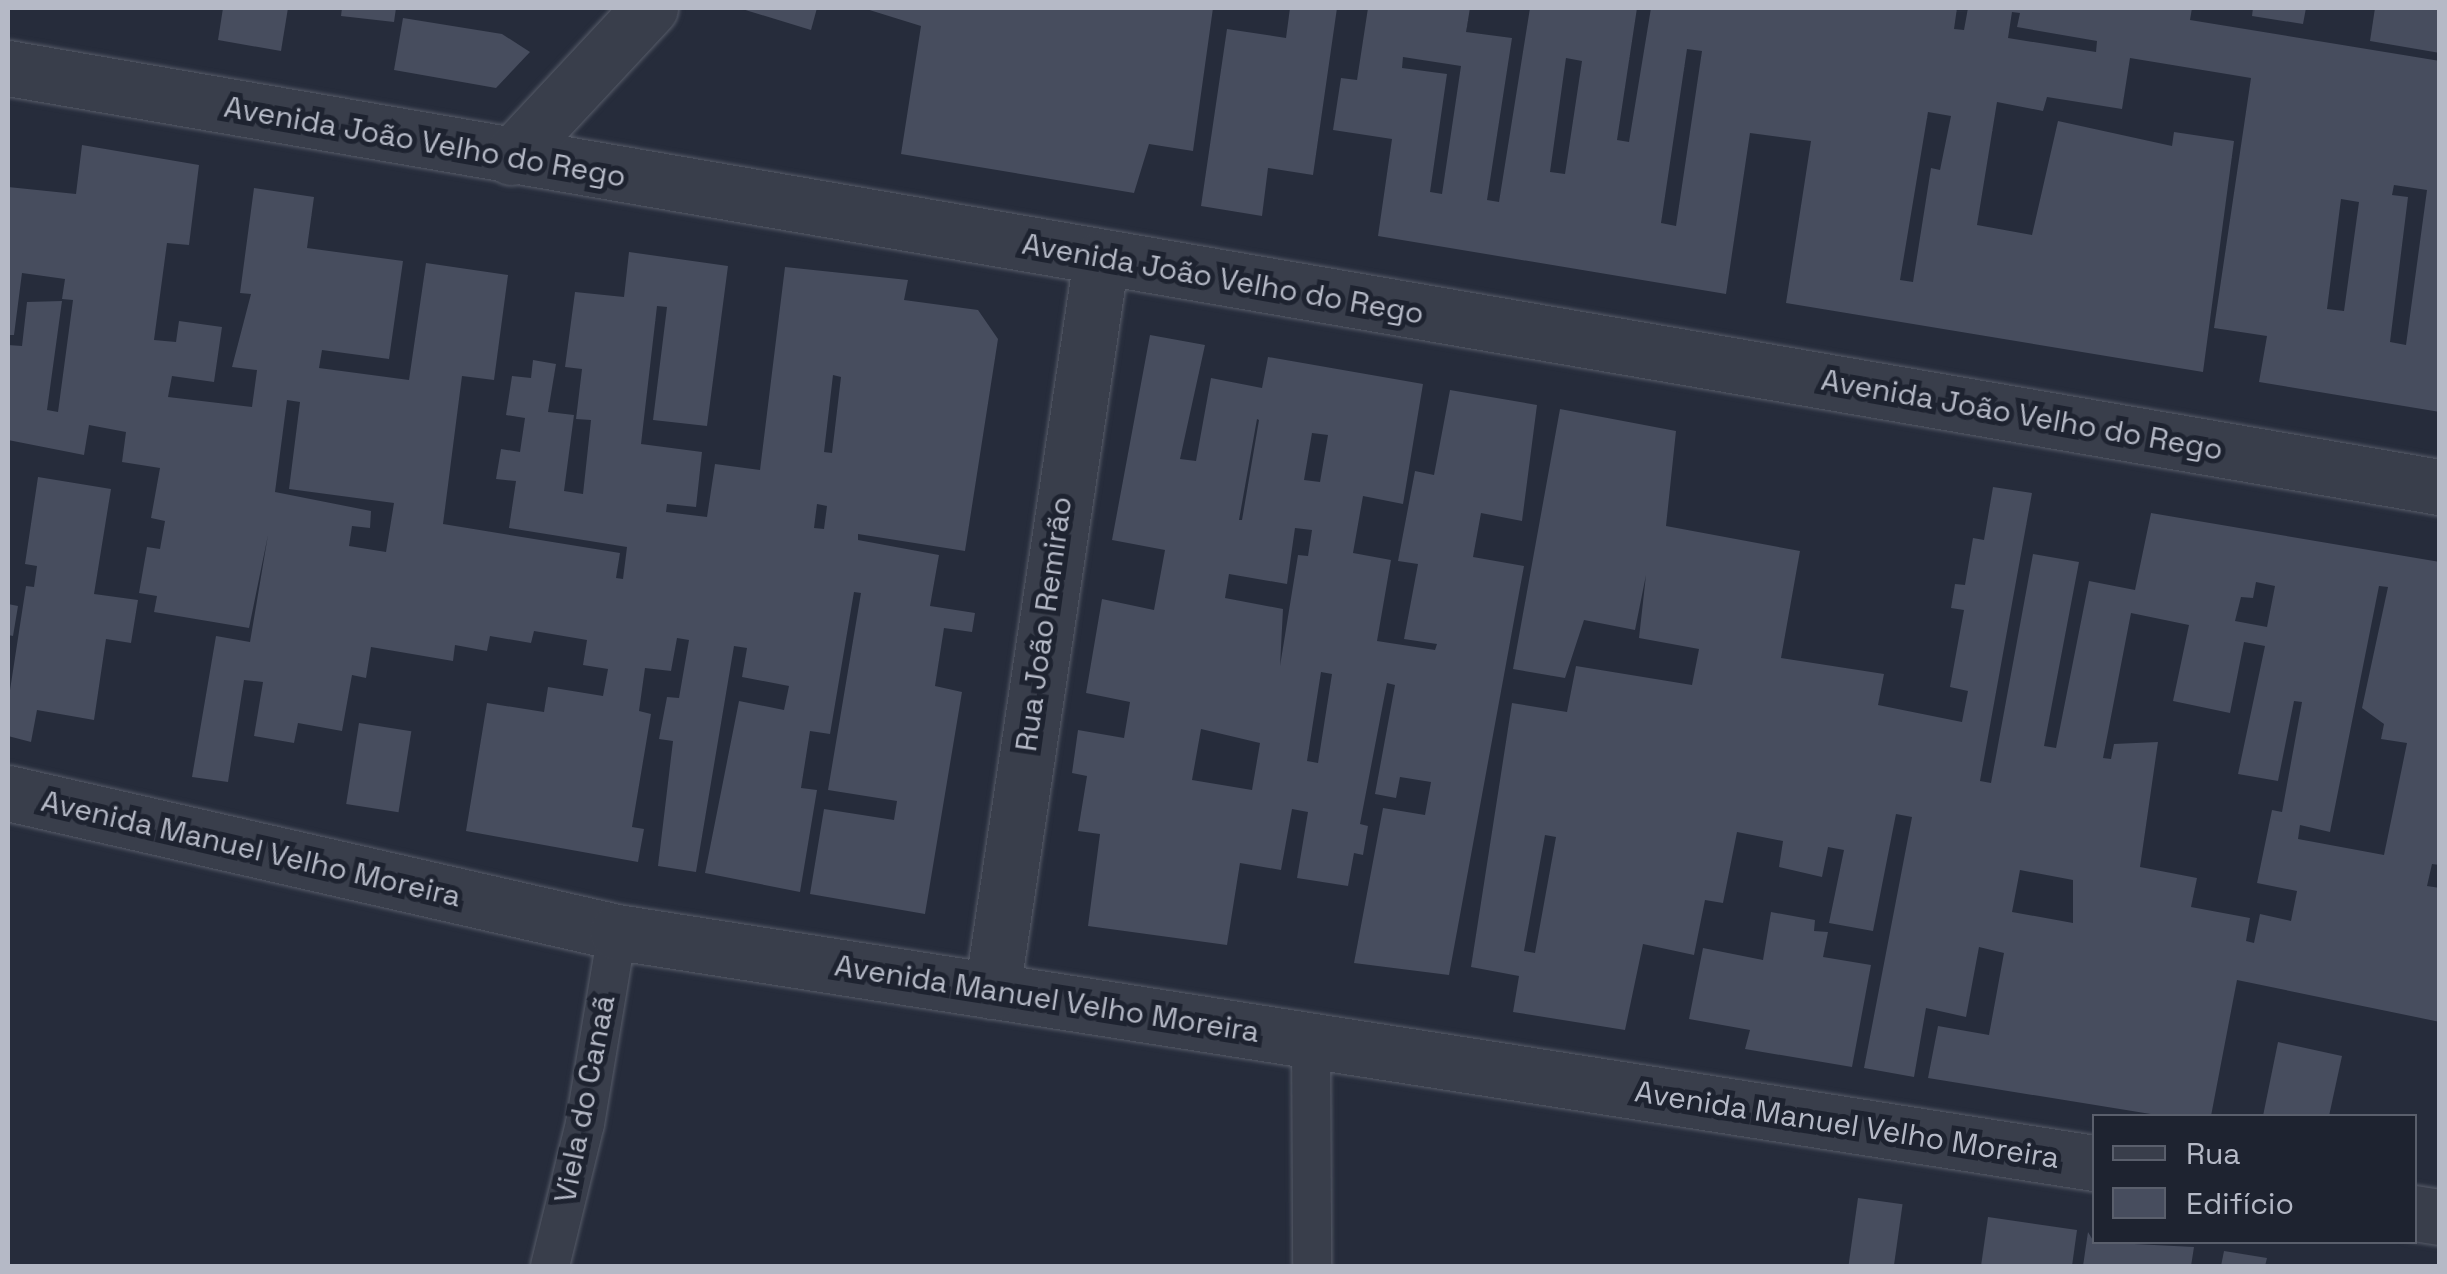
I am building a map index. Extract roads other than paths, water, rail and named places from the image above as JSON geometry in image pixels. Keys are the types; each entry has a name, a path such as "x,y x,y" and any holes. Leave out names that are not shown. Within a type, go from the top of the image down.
{"street":[{"path":"511,158 650,8"},
{"name":"Avenida João Velho do Rego","path":"8,68 511,158 2440,487"},
{"name":"Rua João Remirão","path":"992,991 1101,258"},
{"name":"Avenida Manuel Velho Moreira","path":"8,793 617,932 2092,1163"}],"lane":[{"name":"Viela do Canaã","path":"550,1266 585,1124 617,932"},
{"path":"1311,1040 1312,1266"}]}
